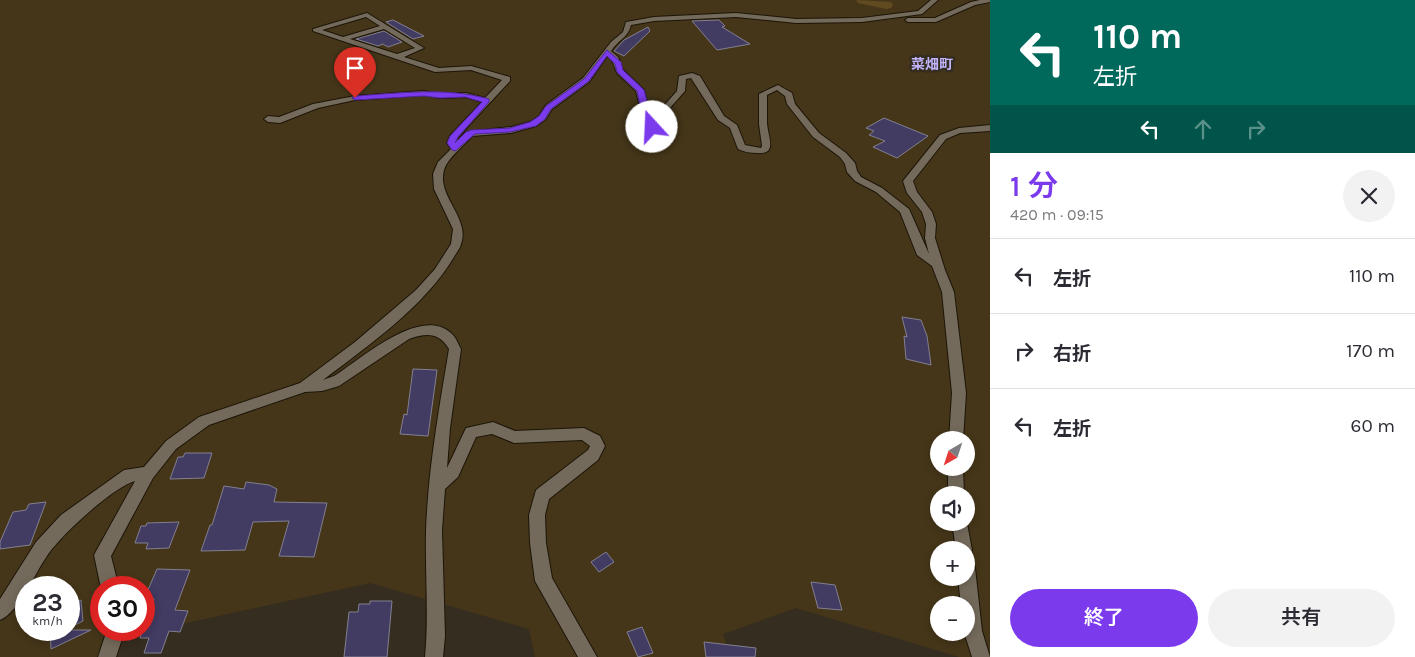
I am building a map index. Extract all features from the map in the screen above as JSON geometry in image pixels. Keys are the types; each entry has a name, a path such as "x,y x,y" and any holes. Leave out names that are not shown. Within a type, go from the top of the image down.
{"street":[{"path":"305,387 360,345 420,293 439,272 456,244 458,229 439,189 438,174 443,162 469,134 474,132 510,130 533,124 542,118 549,107 586,80 613,43 626,32 628,23 640,20 746,14 796,21 846,21 920,13 936,0"},
{"path":"881,18 936,20 973,3 990,0"},
{"path":"399,56 420,48 386,26 363,15 316,30 438,70 471,68 507,79 454,136 451,143 455,149"},
{"path":"342,38 386,26"},
{"path":"607,52 618,64 620,71 640,90 648,125 658,128 663,123 665,109 681,91 682,78 692,75 696,78 721,118 734,127 741,147 748,150 764,151 766,146 762,124 763,94 778,87 783,89 789,95 791,104 816,135 850,163 852,172 858,179 880,190 905,211 923,255 938,265"},
{"path":"268,119 280,120 316,106 355,98 424,93 440,96 466,95 487,101"},
{"path":"957,431 959,393 948,292 930,238 931,224 927,212 912,193 908,181 943,137 959,131 990,128"},
{"path":"107,576 102,555 125,510 148,474 172,445 204,421 305,387 322,387 340,379 365,360 405,337 422,330 436,330 444,333 455,349 443,428 434,530 436,636 434,657"},
{"path":"439,485 453,472 471,432 493,428 514,438 584,434 595,440 598,446 593,455 542,495 537,515 538,543 544,581 588,657"},
{"path":"0,611 5,607 42,548 68,520 99,494 129,475 148,474"},
{"path":"968,586 973,631 981,657"},
{"path":"107,657 112,641"}],"shaded area":[{"path":"0,0 990,0 990,657 959,657 796,608 723,634 731,657 535,657 529,629 370,583 155,630 155,576 90,576 90,641 121,641 102,657 0,657"}],"building":[{"path":"393,20 424,36 413,39 386,22"},
{"path":"719,20 725,26 722,27 750,44 717,50 692,21"},
{"path":"648,27 650,31 624,56 614,51 624,40"},
{"path":"384,31 402,42 388,47 383,44 378,46 356,39"},
{"path":"884,118 928,136 897,158 873,147 885,141 869,135 874,131 866,128"},
{"path":"902,317 921,320 927,336 931,365 906,359 904,336 907,337"},
{"path":"413,369 437,370 428,436 400,434 404,414 407,415"},
{"path":"185,453 212,453 204,478 170,479 178,457 183,457"},
{"path":"246,482 269,485 277,489 274,502 327,503 314,557 279,556 289,521 253,522 245,550 201,551 210,525 212,525 224,486 244,489"},
{"path":"46,502 30,545 0,549 0,542 13,512 26,510 29,504"},
{"path":"179,522 169,548 146,549 148,543 135,543 141,526 146,526 147,523"},
{"path":"606,552 614,562 599,572 591,562"},
{"path":"157,569 190,570 175,610 188,611 180,632 169,631 161,653 144,653 148,641 155,641 154,576"},
{"path":"811,582 835,585 842,610 818,608"},
{"path":"80,600 83,621 80,622"},
{"path":"370,601 392,601 387,657 344,657 349,612 358,612 359,604 370,604"},
{"path":"642,627 653,653 638,657 627,632"},
{"path":"80,630 90,630 80,635"},
{"path":"51,641 68,641 51,649"},
{"path":"704,642 756,648 755,657 706,657"}],"waterway":[{"path":"863,0 886,5"}],"district":[{"name":"菜畑町","path":"932,64"}],"route":[{"path":"355,98 424,93 440,96 466,95 487,101 454,136 451,143 455,149 461,141 474,132 510,130 533,124 542,118 549,107 586,80 607,52 614,57 620,71 640,90 645,104 645,119 648,125 652,127"}]}
